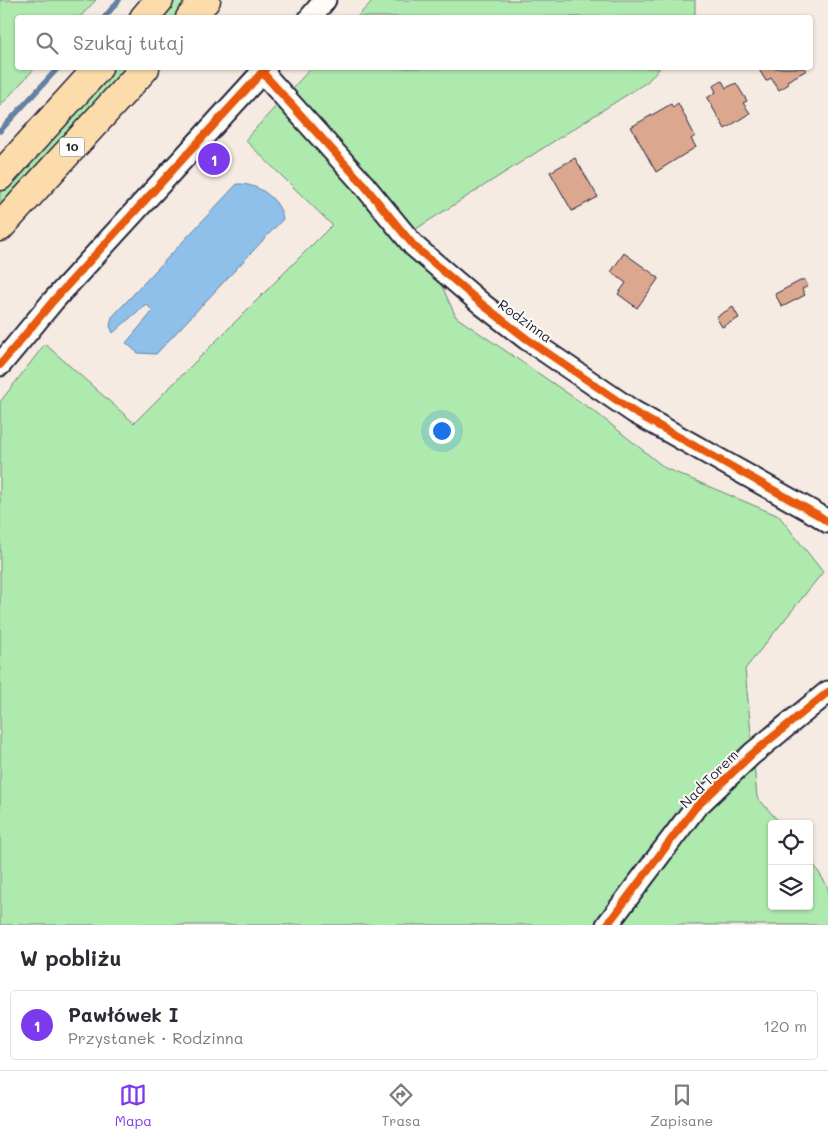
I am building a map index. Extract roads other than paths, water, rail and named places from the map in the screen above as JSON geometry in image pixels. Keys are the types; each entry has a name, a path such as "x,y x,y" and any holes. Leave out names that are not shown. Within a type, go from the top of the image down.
{"highway":[{"path":"146,15 159,0"},
{"path":"193,15 206,0"},
{"name":"10","path":"0,176 96,70"},
{"name":"10","path":"0,227 143,70"}],"street":[{"path":"312,15 325,0"},
{"path":"0,365 53,301 264,70"},
{"name":"Rodzinna","path":"264,70 414,246 482,305 527,339 634,412 828,522"},
{"name":"Nad Torem","path":"607,925 695,808 752,754 828,692"}],"water":[{"path":"237,184 252,186 266,193 281,211 283,219 156,354 138,353 126,343 153,311 146,304 113,333 110,326 112,317"}],"waterway":[{"path":"106,15 119,0"},
{"path":"0,131 56,70"}],"place":[{"name":"Pawłówek I","path":"214,159"}]}
